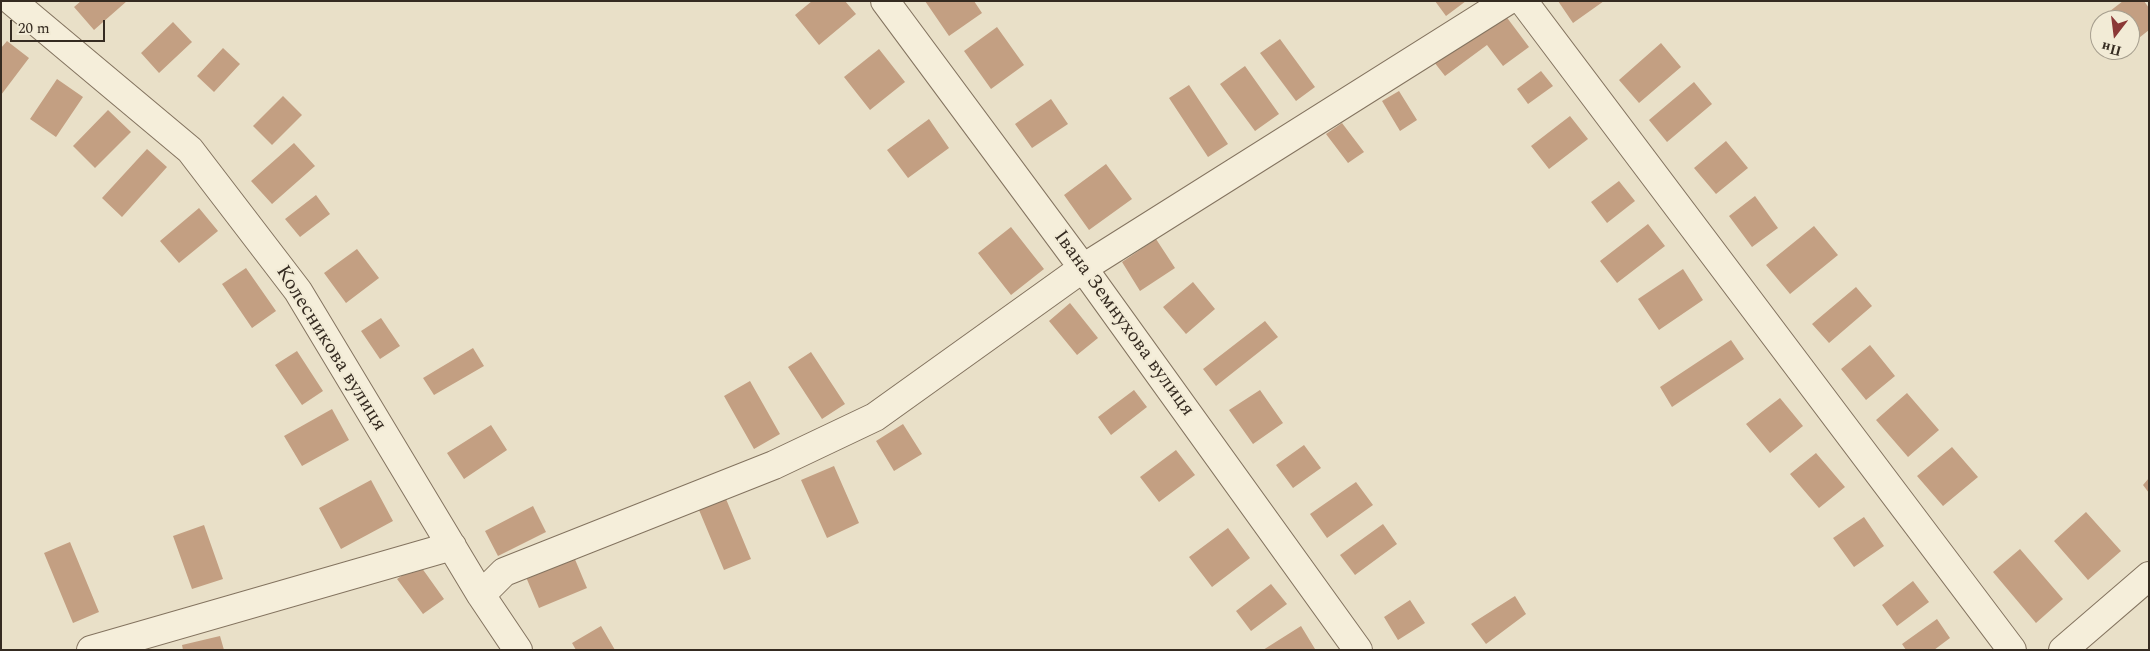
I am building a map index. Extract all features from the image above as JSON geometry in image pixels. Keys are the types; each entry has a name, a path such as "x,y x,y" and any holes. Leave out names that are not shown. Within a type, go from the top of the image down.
{"street":[{"name":"Колесникова вулиця","path":"12,1 190,150 298,291 481,595 518,650"},
{"name":"Івана Земнухова вулиця","path":"885,1 1084,268 1358,650"},
{"path":"481,595 504,572 774,465 874,417 1084,268 1507,1"},
{"path":"1524,1 2012,650"},
{"path":"91,650 452,546"},
{"path":"2063,650 2149,576"}],"building":[{"path":"81,1 127,1 94,30 74,7"},
{"path":"812,1 845,1 856,14 819,45 795,15"},
{"path":"925,1 974,1 982,13 949,36"},
{"path":"1435,1 1466,1 1446,16"},
{"path":"1558,1 1604,1 1573,23"},
{"path":"2123,1 2144,1 2149,8 2149,30 2140,37 2140,10 2111,10"},
{"path":"1502,11 1529,47 1503,66 1487,45 1445,76 1434,62"},
{"path":"173,22 192,42 159,73 141,53"},
{"path":"997,27 1024,65 991,89 964,51"},
{"path":"1280,39 1315,87 1296,101 1260,53"},
{"path":"7,41 29,58 1,95 1,48"},
{"path":"1661,43 1681,67 1639,103 1619,80"},
{"path":"223,48 240,64 214,92 197,76"},
{"path":"879,49 905,82 870,110 844,77"},
{"path":"1245,66 1279,114 1255,131 1220,84"},
{"path":"1541,71 1553,86 1528,104 1517,89"},
{"path":"57,79 83,97 56,137 30,119"},
{"path":"1694,82 1712,104 1667,142 1649,120"},
{"path":"1189,85 1228,144 1208,157 1169,98"},
{"path":"1399,91 1417,120 1400,131 1382,101"},
{"path":"283,96 302,115 272,145 253,126"},
{"path":"1051,99 1068,124 1032,148 1015,124"},
{"path":"108,110 131,132 95,168 73,146"},
{"path":"1570,116 1588,139 1549,169 1531,146"},
{"path":"929,119 949,148 908,178 887,150"},
{"path":"1342,123 1364,152 1348,163 1326,134"},
{"path":"1726,141 1748,168 1716,194 1694,168"},
{"path":"294,143 315,166 272,204 251,181"},
{"path":"147,149 167,167 122,217 102,198"},
{"path":"1106,164 1132,199 1089,230 1064,195"},
{"path":"1619,181 1635,201 1607,223 1591,202"},
{"path":"316,195 330,214 300,237 285,219"},
{"path":"1755,196 1778,228 1752,247 1729,216"},
{"path":"199,208 218,231 179,263 160,241"},
{"path":"1648,224 1665,246 1617,283 1600,261"},
{"path":"1814,226 1838,255 1790,294 1766,265"},
{"path":"1011,227 1044,269 1011,295 978,253"},
{"path":"1156,239 1175,268 1140,291 1122,262"},
{"path":"357,249 379,278 346,303 324,273"},
{"path":"246,268 276,311 252,328 222,284"},
{"path":"1683,269 1703,300 1659,330 1638,299"},
{"path":"1193,282 1215,309 1186,334 1163,307"},
{"path":"1856,287 1872,306 1829,343 1812,324"},
{"path":"1070,303 1098,338 1077,355 1049,321"},
{"path":"381,318 400,346 380,359 361,331"},
{"path":"1265,321 1278,337 1216,386 1203,369"},
{"path":"1731,340 1744,359 1672,407 1660,387"},
{"path":"1870,345 1895,376 1866,400 1841,369"},
{"path":"473,348 484,366 434,395 423,378"},
{"path":"297,351 323,391 302,405 275,365"},
{"path":"811,352 845,404 822,419 788,367"},
{"path":"750,381 780,434 754,449 724,396"},
{"path":"1134,390 1147,407 1111,435 1098,417"},
{"path":"1260,390 1283,423 1253,444 1229,410"},
{"path":"1907,393 1939,430 1908,457 1876,420"},
{"path":"1780,398 1803,426 1770,453 1746,424"},
{"path":"332,409 349,440 302,466 284,436"},
{"path":"903,424 922,454 894,471 876,441"},
{"path":"491,425 507,450 464,479 447,453"},
{"path":"1304,445 1321,468 1293,488 1276,465"},
{"path":"1952,447 1978,477 1943,506 1917,476"},
{"path":"1176,450 1195,475 1159,502 1140,477"},
{"path":"1816,453 1845,487 1819,508 1790,474"},
{"path":"834,466 859,523 827,538 801,480"},
{"path":"2149,478 2149,493 2143,485"},
{"path":"371,480 393,521 341,549 319,508"},
{"path":"1356,482 1373,505 1327,538 1310,514"},
{"path":"726,499 751,559 724,570 699,510"},
{"path":"533,506 546,532 498,556 485,531"},
{"path":"2086,512 2121,551 2088,580 2054,541"},
{"path":"1864,517 1884,546 1854,567 1833,538"},
{"path":"1383,524 1397,544 1355,575 1340,555"},
{"path":"204,525 223,579 192,589 173,536"},
{"path":"1228,528 1250,558 1212,587 1189,557"},
{"path":"70,542 99,612 73,623 44,553"},
{"path":"2020,549 2063,599 2036,623 1993,572"},
{"path":"574,557 587,588 539,608 526,577"},
{"path":"419,564 444,599 423,614 397,579"},
{"path":"1913,581 1929,602 1897,626 1882,605"},
{"path":"1271,584 1287,604 1251,631 1236,611"},
{"path":"1515,596 1526,614 1486,644 1471,624"},
{"path":"1410,600 1425,623 1398,640 1384,617"},
{"path":"1937,619 1950,638 1934,650 1906,650 1902,644"},
{"path":"601,626 615,650 576,650 572,643"},
{"path":"1301,626 1315,649 1263,650"},
{"path":"220,636 224,650 183,650 182,645"}]}
